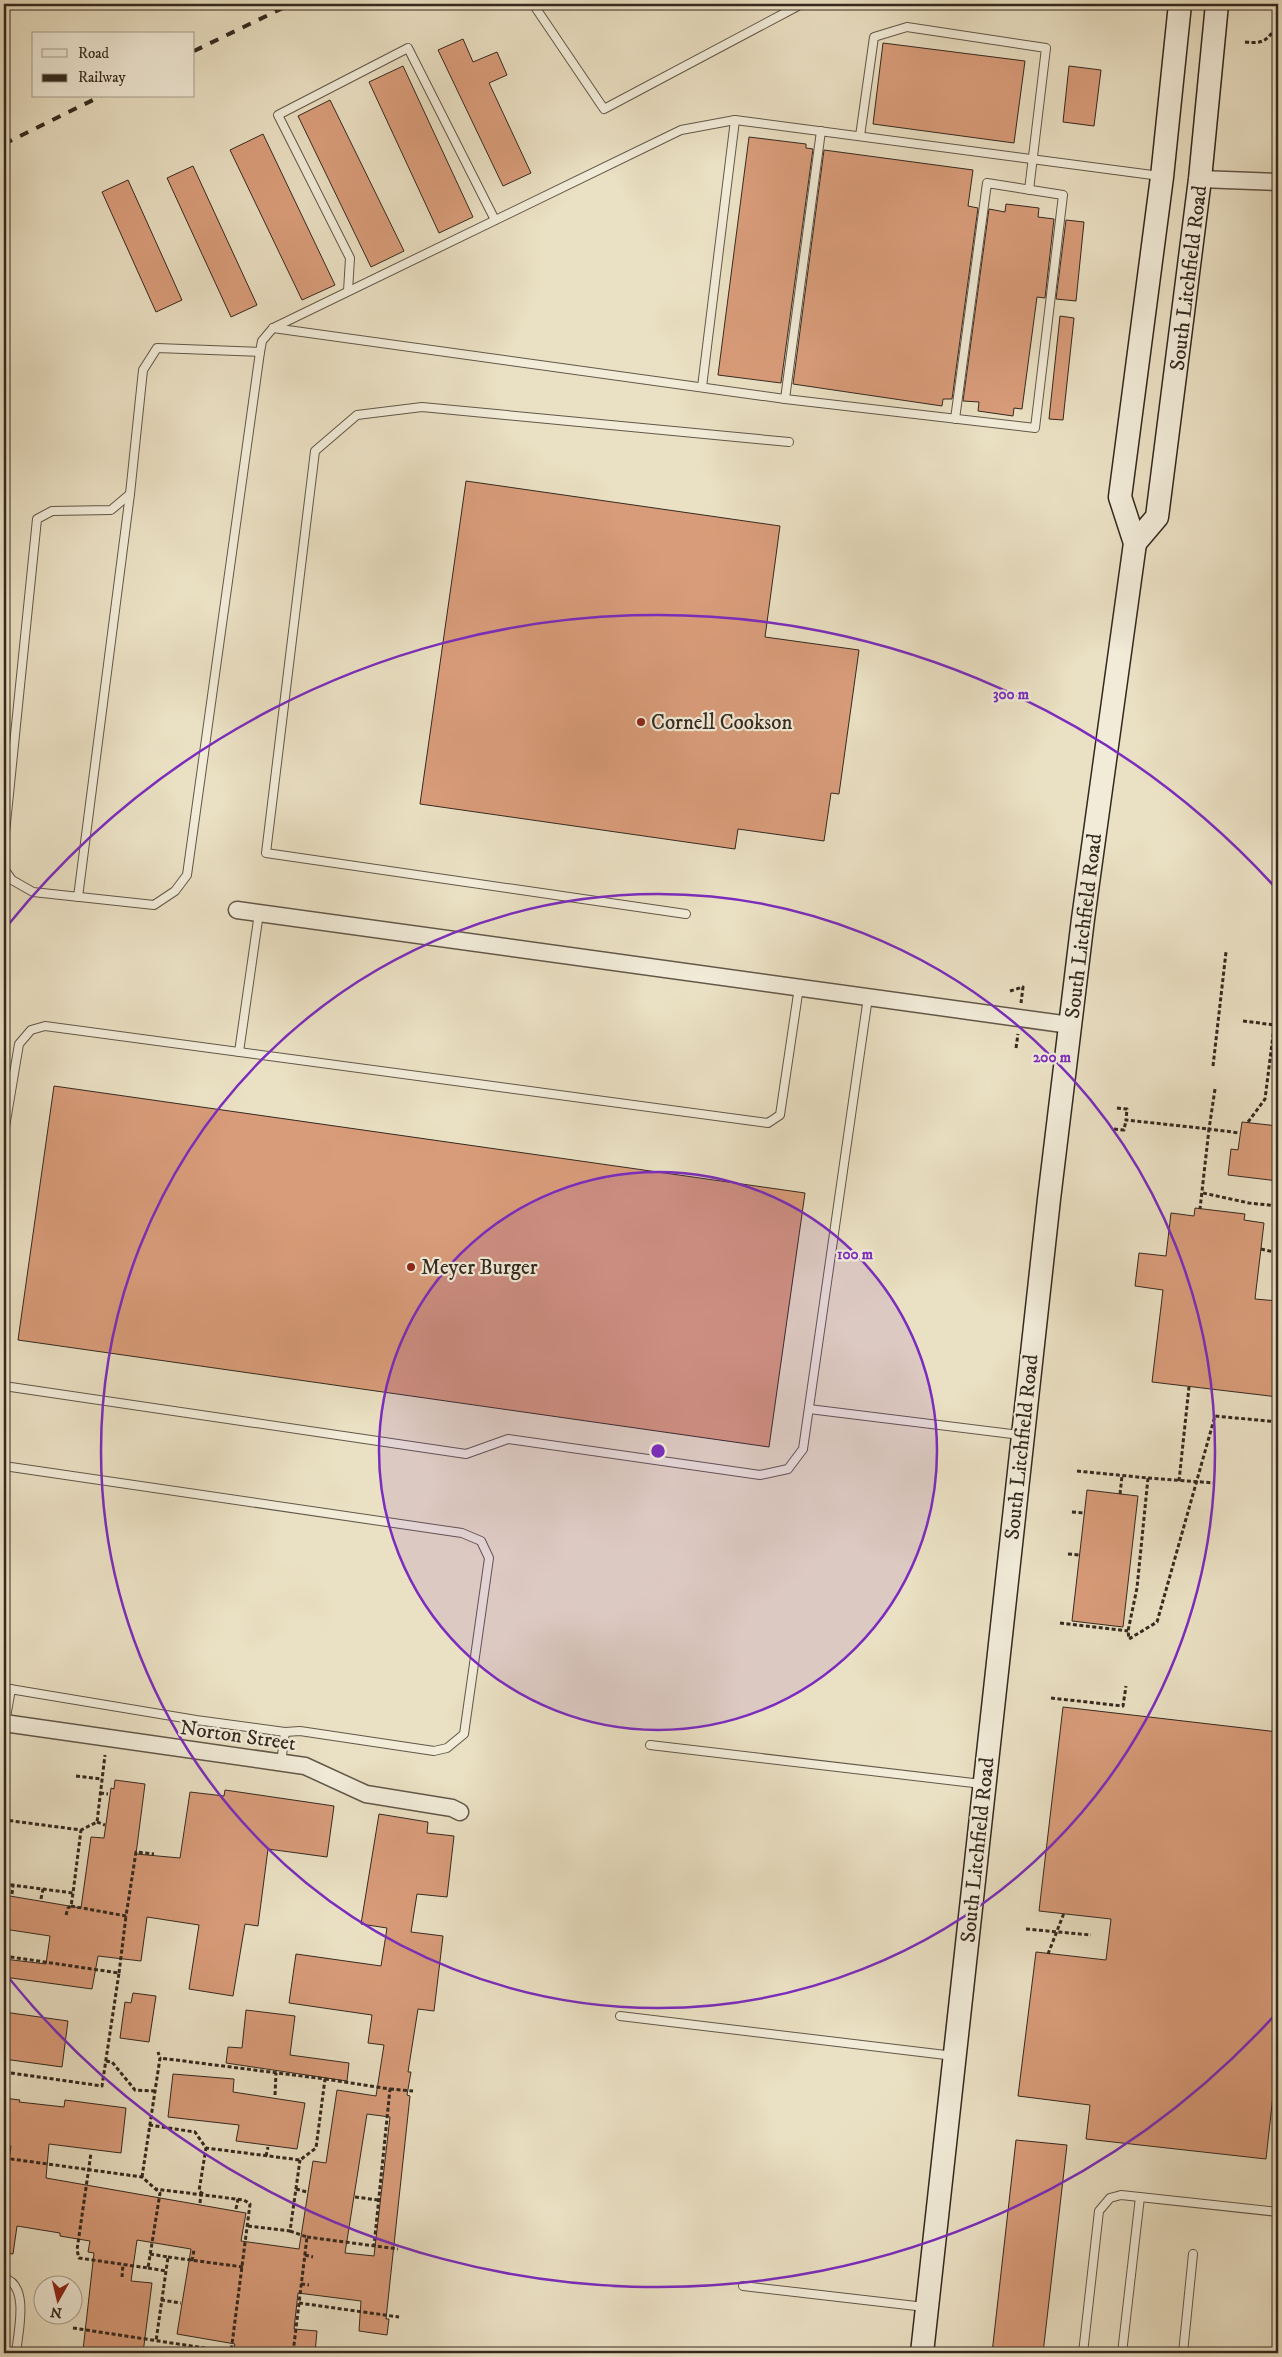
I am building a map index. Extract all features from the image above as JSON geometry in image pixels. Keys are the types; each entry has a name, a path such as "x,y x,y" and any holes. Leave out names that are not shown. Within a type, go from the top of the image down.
{"main road":[{"name":"South Litchfield Road","path":"922,2353 1022,1435 1070,1025 1135,544 1120,498 1162,177 1180,4"},
{"name":"South Litchfield Road","path":"1158,517 1200,179 1217,4"},
{"path":"1162,177 1200,179"},
{"path":"1120,498 1158,517 1135,544"}],"street":[{"path":"1200,179 1278,182"},
{"path":"237,910 1070,1025"},
{"name":"Norton Street","path":"4,1723 305,1766 366,1794 452,1808 460,1812"}],"lane":[{"path":"533,4 604,109 798,6"},
{"path":"860,136 874,38 907,27 1046,48 1029,190"},
{"path":"348,291 350,258 278,115 408,48 495,220"},
{"path":"4,869 12,880 33,892 154,905 175,891 187,875 260,352 262,341 272,328 681,130 734,120 1032,158 1162,177"},
{"path":"702,387 734,120"},
{"path":"785,399 822,132"},
{"path":"272,328 785,399 955,419 1035,428 1063,195 987,183 955,419"},
{"path":"78,897 130,494 143,370 157,348 260,352"},
{"path":"686,914 266,853 315,451 357,416 422,407 789,442"},
{"path":"4,843 37,519 52,510 110,510 130,494"},
{"path":"239,1052 259,913"},
{"path":"4,1133 19,1044 31,1030 45,1026 768,1123 780,1115 798,987"},
{"path":"4,1386 466,1454 508,1439 760,1475 788,1470 803,1450 868,997"},
{"path":"809,1409 1022,1435"},
{"path":"4,1466 462,1533 481,1541 489,1558 464,1734 447,1748 434,1751 300,1730 285,1732 196,1720 7,1689 4,1723"},
{"path":"281,1763 285,1732"},
{"path":"650,1745 984,1784"},
{"path":"620,2016 874,2048 954,2056"},
{"path":"1083,2353 1099,2211 1110,2198 1120,2195 1278,2212 1278,2197"},
{"path":"1122,2353 1140,2197"},
{"path":"1183,2353 1193,2254"},
{"path":"4,2278 10,2280 18,2289 21,2301 16,2353"},
{"path":"743,2286 927,2307"}],"path":[{"path":"1245,42 1257,43 1270,38 1278,26"},
{"path":"1213,1066 1226,952"},
{"path":"1248,1122 1265,1099 1278,996"},
{"path":"1243,1021 1274,1025"},
{"path":"1200,1209 1214,1089"},
{"path":"1114,1129 1124,1130 1126,1120 1127,1110 1117,1108"},
{"path":"1126,1120 1240,1133"},
{"path":"1202,1193 1249,1204 1278,1206"},
{"path":"1261,1249 1278,1253"},
{"path":"1179,1481 1189,1387"},
{"path":"1148,1478 1137,1588 1128,1639 1157,1622 1215,1416 1278,1422"},
{"path":"1076,1471 1196,1483 1214,1483"},
{"path":"1120,1494 1122,1476"},
{"path":"1072,1512 1084,1513"},
{"path":"1068,1554 1079,1555"},
{"path":"1060,1623 1128,1631"},
{"path":"1051,1698 1123,1706 1126,1686"},
{"path":"96,1751 106,1752 97,1822"},
{"path":"76,1776 102,1779"},
{"path":"100,1793 108,1794"},
{"path":"4,1831 4,1819 81,1830 97,1822 105,1824"},
{"path":"66,1915 74,1894 81,1830"},
{"path":"4,2072 102,2086 136,1852 154,1854"},
{"path":"4,1884 74,1894"},
{"path":"12,1894 13,1885"},
{"path":"41,1899 43,1889"},
{"path":"71,1906 126,1916"},
{"path":"1048,1954 1064,1913"},
{"path":"1026,1929 1091,1935"},
{"path":"4,1956 119,1973"},
{"path":"142,2176 160,2058 158,2052"},
{"path":"160,2058 413,2091"},
{"path":"106,2061 112,2062 135,2090 154,2092"},
{"path":"275,2095 276,2073"},
{"path":"206,2148 300,2160 316,2148 325,2079"},
{"path":"374,2246 390,2089"},
{"path":"150,2125 195,2132 206,2148 199,2191 202,2194 200,2203"},
{"path":"266,2156 268,2147"},
{"path":"90,2153 77,2250 80,2258 166,2271"},
{"path":"4,2158 142,2176 160,2193 148,2268"},
{"path":"290,2231 300,2160"},
{"path":"73,2328 231,2353 250,2204 238,2199 156,2189"},
{"path":"296,2189 307,2192"},
{"path":"355,2197 378,2200"},
{"path":"236,2209 238,2199"},
{"path":"248,2226 290,2231 307,2237 398,2249"},
{"path":"293,2353 307,2237"},
{"path":"192,2261 194,2250"},
{"path":"150,2254 242,2267"},
{"path":"305,2255 313,2257"},
{"path":"156,2341 168,2257"},
{"path":"122,2277 123,2264"},
{"path":"301,2284 309,2285"},
{"path":"162,2300 181,2303"},
{"path":"299,2304 398,2317"}],"building":[{"path":"463,39 473,62 497,52 507,75 489,83 531,173 503,186 438,50"},
{"path":"883,43 1025,61 1014,143 873,124"},
{"path":"403,66 473,217 439,233 369,82"},
{"path":"1069,66 1101,70 1094,126 1063,122"},
{"path":"330,100 404,251 371,267 298,116"},
{"path":"263,134 335,285 302,300 230,150"},
{"path":"749,137 806,144 806,148 813,149 781,383 718,375"},
{"path":"824,150 973,170 968,206 978,208 952,399 943,399 942,406 793,384"},
{"path":"193,166 257,305 231,317 167,178"},
{"path":"128,180 182,300 156,312 102,192"},
{"path":"1006,204 1039,208 1038,217 1054,219 1045,298 1037,297 1022,409 1014,408 1013,416 978,411 979,402 963,401 989,209 1005,212"},
{"path":"1066,220 1084,222 1076,301 1056,299"},
{"path":"1060,316 1074,318 1063,420 1049,419"},
{"name":"Cornell Cookson","path":"466,481 780,526 765,637 859,650 839,794 831,793 824,841 738,829 735,849 420,804"},
{"name":"Meyer Burger","path":"54,1086 805,1193 769,1447 18,1340"},
{"path":"1242,1122 1278,1126 1278,1181 1228,1175 1231,1149 1238,1150"},
{"path":"1195,1208 1245,1214 1244,1220 1264,1223 1255,1299 1278,1301 1278,1397 1152,1382 1163,1290 1135,1286 1139,1253 1166,1256 1171,1213 1194,1216"},
{"path":"1087,1490 1138,1496 1123,1627 1072,1621"},
{"path":"1063,1707 1278,1732 1278,2050 1266,2159 1086,2139 1090,2105 1018,2096 1036,1952 1106,1960 1111,1919 1039,1911"},
{"path":"115,1780 145,1784 136,1854 180,1858 190,1792 224,1796 225,1790 334,1806 327,1857 268,1849 258,1926 245,1924 233,1996 189,1989 199,1925 147,1917 141,1961 98,1956 92,1989 4,1977 4,1959 46,1964 50,1936 4,1929 4,1895 81,1908 91,1837 104,1838 111,1788 114,1789"},
{"path":"379,1814 428,1822 427,1833 454,1836 447,1897 417,1894 411,1932 443,1936 434,2011 418,2009 408,2072 411,2072 407,2095 410,2096 386,2319 389,2319 387,2335 359,2331 361,2301 298,2293 294,2329 317,2331 315,2353 233,2353 235,2344 177,2334 191,2249 137,2240 131,2281 152,2283 143,2353 105,2353 83,2350 94,2253 88,2252 90,2241 60,2236 60,2233 17,2226 13,2254 4,2253 4,2198 11,2146 4,2145 4,2098 20,2100 19,2102 64,2107 65,2100 126,2108 121,2153 49,2144 46,2178 246,2213 241,2241 299,2249 313,2161 326,2163 337,2090 376,2096 384,2045 368,2043 372,2015 289,2003 296,1954 381,1966 387,1928 361,1924","holes":["367,2114 390,2117 374,2256 345,2253"]},
{"path":"133,1993 156,1996 149,2042 120,2038 125,2002 131,2003"},
{"path":"246,2010 295,2016 290,2055 349,2063 347,2081 226,2063 228,2047 242,2048"},
{"path":"4,2012 68,2021 62,2067 4,2059"},
{"path":"173,2074 234,2079 233,2092 305,2103 297,2149 236,2141 239,2125 168,2117"},
{"path":"1016,2140 1067,2145 1043,2353 992,2353"}],"railway":[{"path":"195,51 291,4"},
{"path":"4,144 97,98"}],"place":[{"name":"Cornell Cookson","path":"641,722"},
{"name":"Meyer Burger","path":"411,1267"}]}
